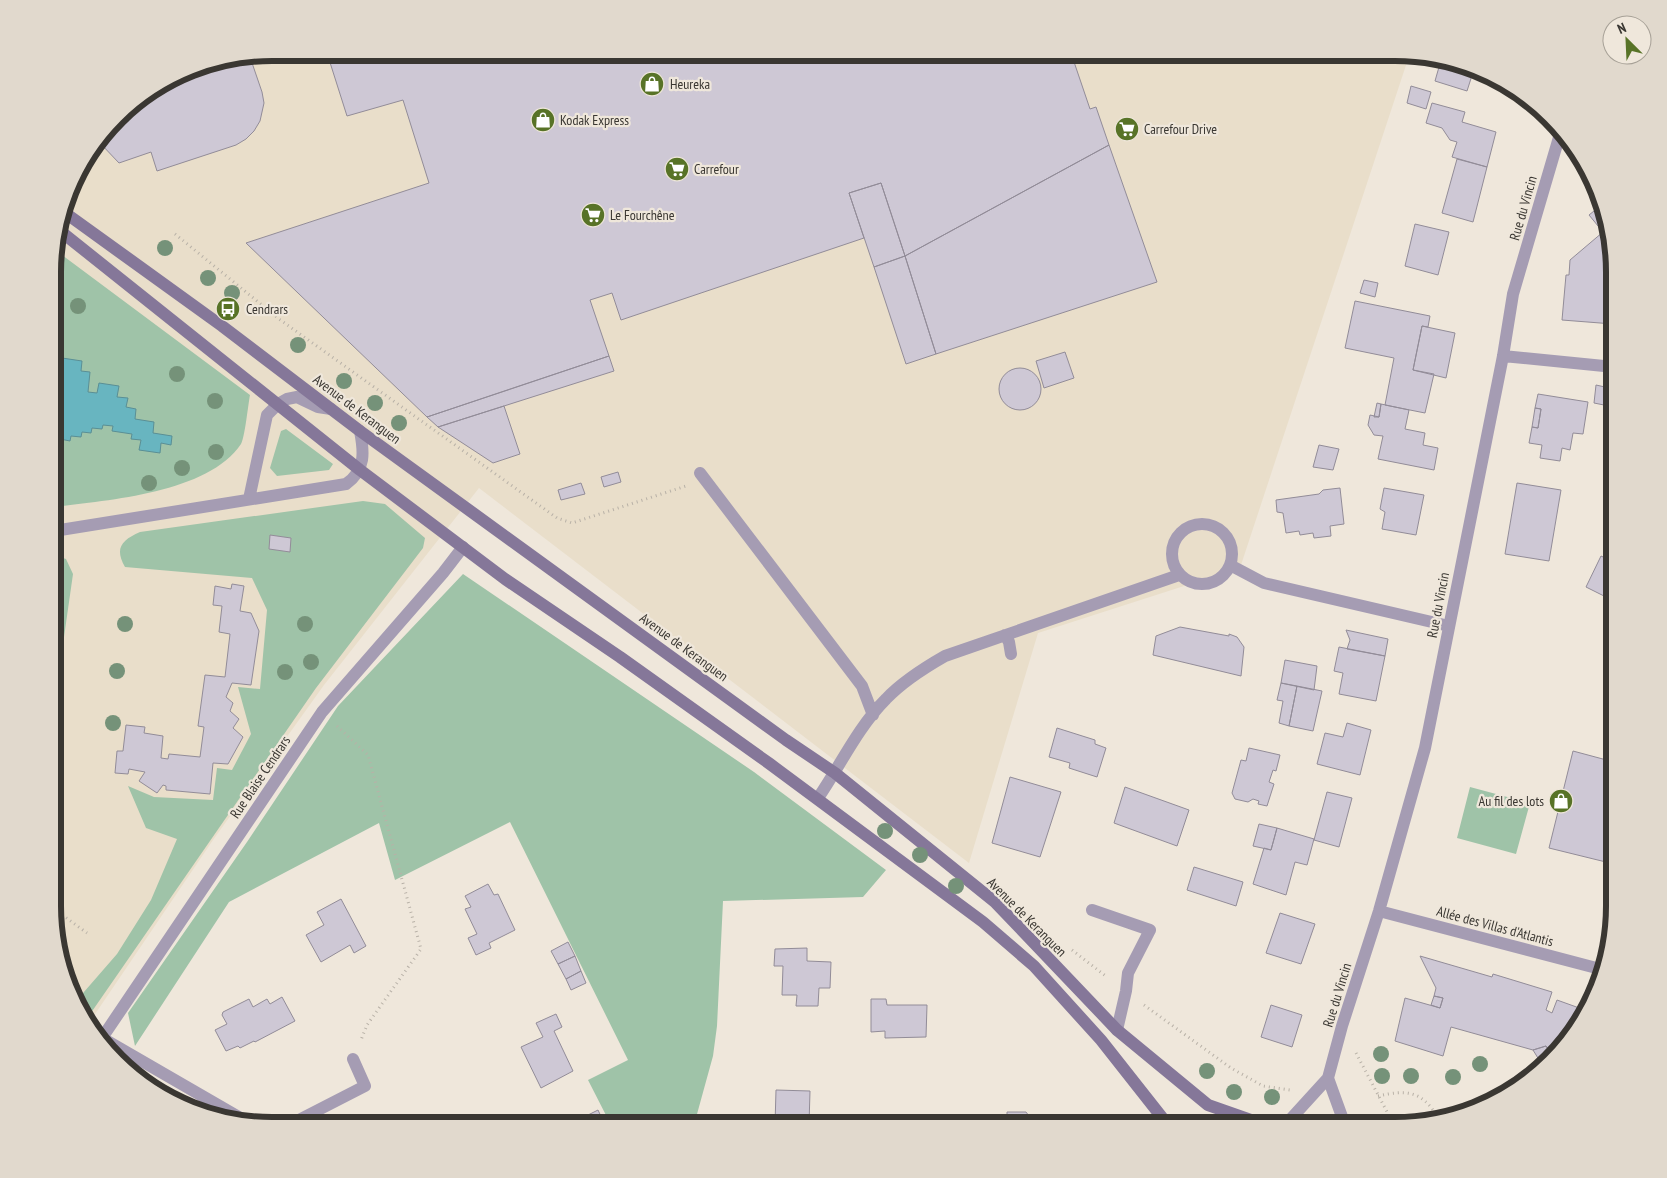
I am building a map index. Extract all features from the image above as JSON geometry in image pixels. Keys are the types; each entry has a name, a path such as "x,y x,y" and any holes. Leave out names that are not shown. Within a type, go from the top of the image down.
{"main road":[{"name":"Avenue de Keranguen","path":"69,215 222,326 360,431 786,740 835,773 995,902 1116,1030 1208,1105 1241,1117"},
{"path":"65,234 360,470 505,578 620,656 818,798 983,922 1034,966 1101,1040 1162,1117"}],"street":[{"name":"Rue du Vincin","path":"1288,1117 1328,1078 1342,1026 1379,911 1425,748 1503,356 1513,294 1558,140"},
{"path":"1503,356 1606,365"},
{"path":"249,499 267,415 286,399 297,397 318,407 331,409"},
{"path":"61,530 346,484 355,478 360,470 363,450 360,431"},
{"path":"702,477 862,686 873,715"},
{"path":"1210,525 1219,529 1226,536 1231,545 1232,555 1230,565 1225,574 1208,584 1188,582 1179,575 1171,558 1175,538 1182,531 1190,526 1210,525"},
{"name":"Rue Blaise Cendrars","path":"105,1034 322,712 443,573 463,547"},
{"path":"1230,565 1264,583 1449,626"},
{"path":"818,798 864,726 885,699 914,674 945,656 1179,575"},
{"path":"1005,635 1009,642 1011,654"},
{"path":"1092,910 1150,930 1128,973 1126,992 1116,1030"},
{"name":"Allée des Villas d'Atlantis","path":"1379,911 1597,968"},
{"name":"Rue Blaise Cendrars","path":"114,1045 232,1113"},
{"path":"305,1117 365,1086 353,1059"},
{"path":"1328,1078 1342,1117"}],"path":[{"path":"175,234 279,319 557,518 572,523 702,477"},
{"path":"322,712 368,754 421,949 367,1025 353,1059"},
{"path":"62,915 86,932"},
{"path":"1072,950 1126,992 1231,1068 1263,1086 1290,1090"},
{"path":"1342,1026 1389,1117"},
{"path":"1378,1096 1408,1092 1419,1096 1429,1104 1435,1113"}],"shaded area":[{"path":"272,61 1407,62 1240,568 1038,633 969,863 479,488 324,685 213,840 93,1017 72,974 65,947 61,906 61,272 68,218 83,179 97,155 114,133 133,114 155,97 179,83 204,72 231,65"}],"green space":[{"path":"62,255 250,395 241,444 226,460 206,474 182,484 129,497 61,506"},
{"path":"286,429 333,464 329,470 277,476 270,468 281,431"},
{"path":"363,501 385,504 425,538 423,548 316,688 91,1013 81,995 117,954 151,900 177,839 146,828 128,786 154,797 213,800 217,768 232,770 251,734 238,687 260,689 267,610 252,578 125,567 120,555 122,545 129,538 140,532"},
{"path":"61,557 66,559 73,574 61,658"},
{"path":"463,574 754,772 886,870 863,897 723,901 717,1026 713,1056 696,1117 607,1117 588,1080 628,1060 510,822 395,880 379,823 229,902 135,1046 128,1013 247,842 338,706"},
{"path":"1470,787 1530,803 1516,854 1457,838"}],"water":[{"path":"62,358 82,361 81,371 90,372 88,392 97,393 99,383 119,386 117,397 128,398 126,407 136,409 135,419 154,422 153,433 172,436 171,445 161,443 160,453 139,450 141,440 131,439 132,434 112,431 113,426 103,425 102,429 92,428 91,433 82,432 81,437 71,436 70,441 61,439"}],"building":[{"name":"Le Fourchêne","path":"330,61 1074,61 1090,109 1096,107 1109,145 905,256 881,183 849,193 864,238 621,320 612,293 590,300 609,356 427,417 246,243 429,183 403,100 347,116"},
{"path":"252,63 264,103 260,121 246,139 236,145 157,171 151,152 119,163 103,146 123,123 144,105 179,83 204,72 231,65"},
{"path":"1430,65 1449,68 1472,76 1467,91 1435,81 1439,67"},
{"path":"1411,86 1431,92 1426,109 1407,103"},
{"path":"1432,103 1465,112 1462,122 1496,132 1487,167 1452,157 1457,142 1450,140 1442,128 1426,123"},
{"path":"1109,145 1157,282 936,354 905,256"},
{"path":"1457,159 1487,167 1473,222 1442,213"},
{"path":"881,183 905,256 874,267 849,193"},
{"path":"1596,209 1602,231 1589,215"},
{"path":"1415,224 1449,232 1438,275 1405,266"},
{"path":"1602,233 1606,272 1606,323 1562,320 1566,275 1569,275 1570,260"},
{"path":"905,256 936,354 906,364 874,267"},
{"path":"1364,280 1378,283 1375,297 1360,293"},
{"path":"1355,301 1430,316 1428,327 1422,326 1413,370 1434,374 1425,413 1385,405 1394,358 1345,348"},
{"path":"226,304 236,312 232,317 221,309"},
{"path":"1422,326 1455,333 1446,378 1413,370"},
{"path":"1065,352 1074,378 1044,388 1036,361"},
{"path":"609,356 614,371 438,427 427,417"},
{"path":"1024,368 1032,371 1038,377 1041,389 1038,401 1032,407 1016,410 1008,407 1002,401 999,385 1002,377 1008,371"},
{"path":"1596,385 1606,387 1606,405 1594,403"},
{"path":"1538,394 1588,402 1583,434 1573,433 1570,450 1562,448 1560,461 1540,458 1542,445 1529,443 1532,427 1538,428 1541,409 1535,408"},
{"path":"1377,403 1381,404 1379,417 1374,417"},
{"path":"1381,404 1409,410 1405,429 1425,433 1423,445 1438,448 1434,470 1378,459 1383,436 1374,435 1368,425 1370,415 1379,417"},
{"path":"504,406 520,454 493,463 438,427"},
{"path":"1535,408 1541,409 1538,428 1532,427"},
{"path":"1319,445 1339,449 1333,470 1313,467"},
{"path":"618,472 621,482 604,487 601,477"},
{"path":"581,483 585,494 561,500 558,490"},
{"path":"1517,483 1561,490 1549,561 1505,554"},
{"path":"1340,488 1344,524 1330,526 1331,536 1314,538 1313,533 1300,535 1299,531 1286,533 1283,513 1277,512 1276,500 1319,494 1323,490"},
{"path":"1384,488 1424,495 1416,535 1382,529 1385,512 1380,509"},
{"path":"270,535 291,538 290,552 269,549"},
{"path":"1601,556 1606,558 1606,597 1586,587"},
{"path":"232,584 244,586 240,611 251,613 259,631 251,685 232,683 226,697 233,703 230,711 239,719 233,728 243,737 228,764 213,763 210,794 166,790 166,786 163,785 157,793 139,781 145,772 129,769 128,774 115,773 117,751 123,751 126,725 145,727 144,733 163,736 161,758 168,759 169,754 200,757 204,727 198,726 205,675 225,677 230,634 219,632 222,606 213,605 215,586 231,589"},
{"path":"1180,627 1229,636 1229,634 1237,637 1244,647 1241,676 1153,655 1156,636"},
{"path":"1346,630 1388,639 1385,656 1347,649 1350,640"},
{"path":"1339,647 1385,656 1376,701 1339,694 1343,673 1334,671"},
{"path":"1285,660 1317,666 1314,690 1281,683"},
{"path":"1281,683 1297,686 1289,726 1279,723 1283,701 1277,700"},
{"path":"1297,686 1322,691 1313,731 1289,726"},
{"path":"1347,723 1371,730 1360,775 1317,764 1325,733 1343,737"},
{"path":"1057,728 1095,740 1095,744 1106,748 1097,777 1069,768 1070,763 1049,757"},
{"path":"1249,748 1280,755 1276,771 1273,770 1269,782 1274,784 1267,806 1258,804 1259,801 1253,799 1248,802 1235,799 1232,793 1241,760 1246,761"},
{"path":"1573,751 1606,760 1606,862 1549,848"},
{"path":"1010,777 1061,792 1040,857 992,843"},
{"path":"1125,787 1189,810 1177,846 1114,823"},
{"path":"1327,792 1352,798 1339,847 1314,840"},
{"path":"1259,824 1277,828 1271,850 1253,846"},
{"path":"1277,828 1314,839 1307,865 1295,862 1286,895 1253,884 1264,848 1271,850"},
{"path":"1194,867 1243,882 1236,906 1187,890"},
{"path":"488,884 494,895 498,894 515,930 489,943 491,948 476,955 468,938 477,934 465,909 471,907 465,896"},
{"path":"341,899 366,946 354,953 350,945 321,962 306,935 324,925 317,912"},
{"path":"1280,913 1315,924 1301,964 1266,953"},
{"path":"568,942 575,956 558,964 551,951"},
{"path":"807,948 807,961 831,962 830,988 819,988 818,1006 796,1006 797,995 782,995 783,966 774,966 775,949"},
{"path":"575,956 581,971 566,979 558,964"},
{"path":"1420,956 1492,977 1493,974 1552,992 1546,1010 1552,1013 1557,1000 1579,1008 1570,1023 1548,1050 1546,1046 1533,1050 1451,1027 1443,1056 1395,1041 1405,998 1440,1008 1443,998 1434,996 1436,988"},
{"path":"581,971 586,983 571,990 566,979"},
{"path":"1434,996 1443,998 1440,1008 1431,1005"},
{"path":"282,997 295,1021 255,1042 226,1051 215,1030 227,1024 222,1015 223,1012 249,999 253,1007 267,999 270,1004"},
{"path":"871,999 886,999 887,1005 927,1005 926,1037 885,1038 885,1031 871,1032"},
{"path":"1271,1005 1302,1015 1292,1047 1261,1037"},
{"path":"556,1014 562,1027 554,1031 573,1071 541,1088 521,1047 543,1037 536,1023"},
{"path":"1546,1046 1548,1050 1539,1060 1533,1050"},
{"path":"776,1090 810,1091 809,1117 775,1117"},
{"path":"598,1110 601,1117 584,1117"},
{"path":"1007,1112 1026,1112 1030,1117 1007,1117"}],"place":[{"name":"Heureka","path":"652,84"},
{"name":"Kodak Express","path":"543,120"},
{"name":"Carrefour Drive","path":"1127,129"},
{"name":"Carrefour","path":"677,169"},
{"name":"Le Fourchêne","path":"593,215"},
{"name":"Cendrars","path":"228,309"},
{"name":"Au fil des lots","path":"1561,801"}]}
